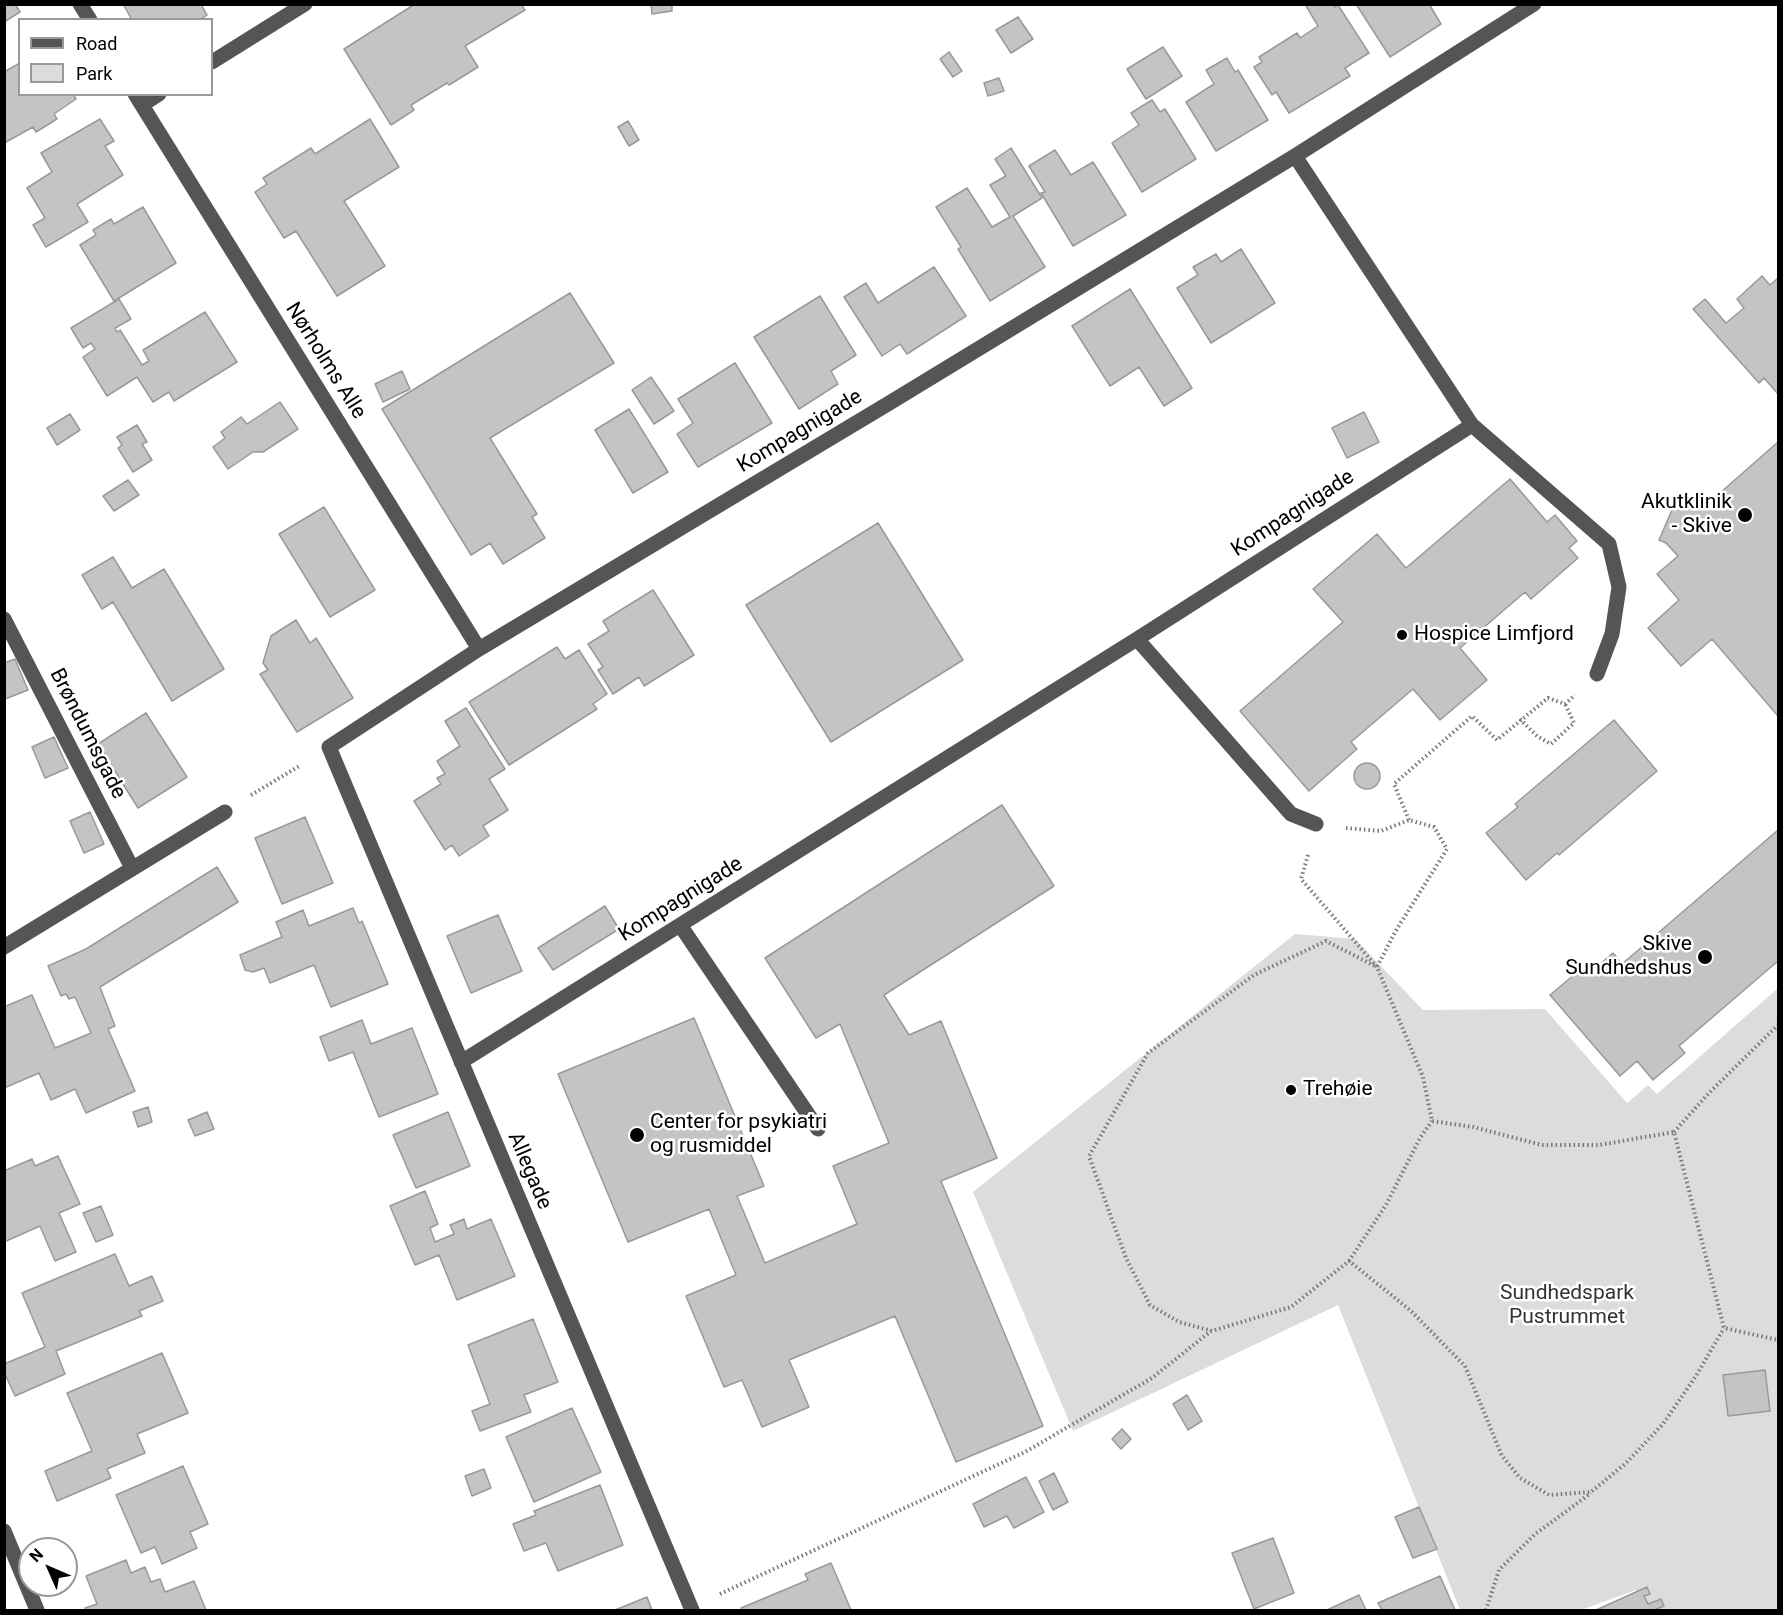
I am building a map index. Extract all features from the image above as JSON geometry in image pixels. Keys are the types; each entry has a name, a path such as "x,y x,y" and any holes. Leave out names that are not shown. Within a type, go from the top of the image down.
{"street":[{"path":"80,4 89,18"},
{"path":"213,61 305,4"},
{"name":"Kompagnigade","path":"329,747 479,649 910,391 1295,156 1534,4"},
{"name":"Nørholms Alle","path":"139,100 479,649"},
{"path":"1295,156 1472,425 1609,544 1619,587 1612,634 1597,674"},
{"name":"Kompagnigade","path":"461,1062 1137,639 1472,425"},
{"name":"Brøndumsgade","path":"4,619 132,868"},
{"path":"1137,639 1291,814 1316,824"},
{"name":"Allegade","path":"329,747 692,1609"},
{"path":"4,947 225,812"},
{"path":"680,925 818,1129"},
{"path":"4,1531 37,1611"}],"path":[{"path":"1565,704 1597,674"},
{"path":"1409,820 1394,784 1472,716 1497,740 1520,719 1548,698 1565,704 1574,723 1551,744 1537,736 1520,719"},
{"path":"225,812 329,747"},
{"path":"1316,824 1381,831 1409,820 1434,827 1447,849 1395,932 1377,967"},
{"path":"692,1609 1025,1452 1152,1378 1212,1331 1291,1307 1349,1262 1386,1205 1420,1138 1432,1121 1424,1077 1377,967 1301,879"},
{"path":"1212,1331 1179,1322 1150,1305 1126,1258 1089,1156 1148,1053 1254,975 1326,941 1377,967"},
{"path":"1432,1121 1473,1128 1542,1145 1599,1145 1674,1132 1709,1093 1779,1024"},
{"path":"1486,1611 1499,1570 1534,1535 1626,1463 1663,1424 1696,1376 1724,1328 1674,1132"},
{"path":"1349,1262 1410,1310 1466,1366 1502,1456 1520,1478 1549,1495 1591,1492"},
{"path":"1724,1328 1779,1340"}],"green space":[{"name":"Sundhedspark Pustrummet","path":"1295,934 1355,939 1423,1010 1545,1009 1627,1103 1648,1085 1657,1094 1778,988 1778,1610 1648,1610 1636,1590 1581,1610 1460,1610 1338,1305 1073,1431 973,1192"}],"building":[{"path":"4,4 15,4 20,12 4,22"},
{"path":"123,4 201,4 207,15 203,18 131,18"},
{"path":"415,4 521,4 525,10 465,46 478,67 411,105 414,110 391,125 344,49"},
{"path":"651,4 672,4 672,11 652,14"},
{"path":"1305,4 1333,4 1335,7 1338,5 1369,53 1345,68 1350,76 1289,113 1276,92 1272,95 1254,67 1262,62 1259,57 1297,33 1300,38 1318,26"},
{"path":"1356,4 1429,4 1441,24 1390,57"},
{"path":"1018,17 1033,39 1011,53 996,30"},
{"path":"1163,47 1182,76 1146,99 1127,69"},
{"path":"949,52 962,71 953,77 940,59"},
{"path":"1227,58 1235,72 1238,70 1268,120 1216,151 1186,102 1214,84 1206,70"},
{"path":"18,64 18,96 74,96 76,99 54,114 57,119 36,132 33,127 6,142 4,140 4,72"},
{"path":"999,78 1004,91 988,96 984,83"},
{"path":"1152,100 1160,112 1165,109 1196,159 1142,192 1112,143 1139,125 1131,113"},
{"path":"100,119 114,141 105,146 123,175 77,204 88,222 46,247 33,225 45,218 27,188 52,172 41,153"},
{"path":"370,119 399,167 344,201 385,266 337,296 296,231 284,238 255,192 267,184 263,178 311,148 315,154"},
{"path":"628,121 639,140 629,146 618,127"},
{"path":"1011,148 1042,198 1013,216 1045,267 990,301 958,249 961,247 936,207 967,188 992,227 1010,217 990,185 1006,176 995,159"},
{"path":"1055,150 1071,175 1093,162 1126,215 1073,246 1041,193 1045,192 1029,166"},
{"path":"143,207 176,263 114,301 80,245 96,235 93,230 111,219 114,224"},
{"path":"1241,249 1275,303 1211,343 1177,288 1198,275 1193,267 1216,254 1221,262"},
{"path":"934,267 966,316 907,354 900,344 882,356 844,297 866,283 878,303"},
{"path":"1762,276 1770,285 1778,278 1778,394 1764,378 1759,383 1693,309 1705,299 1726,323 1744,308 1737,299"},
{"path":"1130,289 1192,388 1164,406 1139,367 1110,386 1072,326"},
{"path":"570,293 614,363 490,438 537,514 532,517 545,538 503,564 490,543 471,555 382,409"},
{"path":"820,296 856,355 831,371 838,384 799,409 754,337"},
{"path":"119,299 131,319 115,328 117,332 120,330 142,365 149,361 143,350 205,312 237,362 174,401 169,392 153,402 137,377 107,396 83,357 95,349 91,343 83,348 71,328"},
{"path":"735,363 772,423 698,467 677,434 693,423 678,399"},
{"path":"402,371 410,389 383,402 375,384"},
{"path":"651,377 674,411 654,424 632,390"},
{"path":"280,402 298,429 263,452 253,452 228,469 213,447 225,438 221,432 241,417 247,424"},
{"path":"629,409 668,472 633,493 595,430"},
{"path":"1364,412 1379,442 1347,458 1332,428"},
{"path":"70,414 80,430 57,445 47,428"},
{"path":"137,425 147,442 142,444 152,460 133,472 118,448 122,445 117,437"},
{"path":"1778,442 1778,716 1712,639 1681,666 1648,628 1679,600 1657,574 1678,556 1666,543 1659,540 1678,496 1704,507"},
{"name":"Hospice Limfjord","path":"1510,479 1547,522 1555,515 1577,541 1569,548 1578,558 1531,599 1525,592 1460,648 1487,680 1440,720 1413,689 1351,742 1357,749 1309,791 1240,711 1343,622 1313,589 1377,534 1406,568"},
{"path":"128,480 139,495 114,511 103,496"},
{"path":"324,507 375,590 330,617 279,534"},
{"path":"878,523 963,660 831,742 746,605"},
{"path":"113,557 132,588 164,569 224,669 172,701 113,602 102,609 82,575"},
{"path":"653,590 694,655 644,686 639,677 613,694 598,670 603,667 588,644 609,631 603,621"},
{"path":"296,620 310,643 316,638 353,698 297,732 260,674 268,670 263,663 271,636"},
{"path":"557,647 565,659 579,650 607,694 593,704 597,709 509,765 469,702"},
{"path":"15,659 28,690 5,699 4,663"},
{"path":"466,708 505,769 489,779 508,810 483,826 489,836 459,856 452,845 445,850 414,801 441,784 437,778 445,774 437,761 460,746 445,721"},
{"path":"146,713 187,777 138,808 98,744"},
{"path":"1614,720 1657,771 1559,855 1557,853 1526,880 1486,833 1518,807 1515,804"},
{"path":"54,737 68,768 45,778 32,747"},
{"path":"1367,763 1376,767 1380,776 1376,785 1367,789 1358,785 1354,776 1358,767"},
{"path":"1002,805 1054,886 884,995 909,1035 941,1021 997,1158 941,1181 1043,1426 956,1462 895,1316 789,1360 809,1407 762,1427 742,1380 724,1387 686,1296 736,1275 709,1209 628,1242 558,1074 694,1018 764,1186 737,1196 765,1263 857,1224 833,1166 889,1143 840,1024 816,1038 765,958"},
{"path":"90,812 104,844 84,853 70,821"},
{"path":"305,817 333,883 282,904 255,838"},
{"name":"Skive Sundhedshus","path":"1778,830 1778,961 1679,1046 1685,1053 1653,1080 1637,1061 1620,1076 1550,995 1587,964 1593,970 1613,953 1622,964"},
{"path":"217,867 238,902 100,987 115,1026 108,1029 135,1091 86,1113 75,1089 51,1100 39,1073 4,1088 4,1007 32,995 55,1048 91,1033 75,997 69,999 66,994 61,996 48,966 86,949"},
{"path":"605,906 619,929 553,970 538,948"},
{"path":"353,908 359,923 362,921 388,984 331,1007 314,965 270,983 264,968 253,972 245,970 240,955 282,937 276,922 303,910 309,926"},
{"path":"498,915 522,971 471,993 447,936"},
{"path":"362,1020 371,1044 412,1028 438,1094 379,1117 353,1052 329,1061 320,1037"},
{"path":"148,1107 152,1122 138,1127 133,1112"},
{"path":"207,1112 214,1129 195,1136 188,1120"},
{"path":"448,1112 470,1166 416,1188 393,1135"},
{"path":"58,1156 80,1204 59,1213 76,1252 55,1261 40,1226 4,1242 4,1171 32,1159 35,1166"},
{"path":"425,1191 438,1224 430,1228 435,1242 454,1234 450,1225 464,1219 467,1229 491,1219 515,1276 457,1300 439,1255 415,1265 390,1206"},
{"path":"101,1206 113,1235 96,1242 83,1213"},
{"path":"115,1254 129,1286 152,1276 163,1301 139,1311 142,1316 56,1351 65,1374 15,1396 4,1372 4,1364 45,1347 22,1293"},
{"path":"533,1319 558,1382 524,1395 531,1412 480,1431 472,1411 490,1404 468,1345"},
{"path":"162,1353 188,1413 137,1434 145,1453 107,1469 111,1478 57,1501 45,1471 92,1451 67,1393"},
{"path":"1765,1370 1770,1411 1728,1416 1723,1375"},
{"path":"1187,1395 1202,1421 1188,1430 1173,1404"},
{"path":"572,1408 601,1472 534,1502 506,1437"},
{"path":"1122,1429 1131,1439 1121,1449 1112,1439"},
{"path":"183,1466 208,1524 190,1532 197,1548 162,1564 155,1547 141,1553 116,1495"},
{"path":"484,1469 491,1488 472,1496 465,1476"},
{"path":"1054,1473 1068,1502 1053,1510 1039,1481"},
{"path":"1026,1477 1044,1512 1014,1528 1007,1516 984,1527 973,1504"},
{"path":"600,1485 623,1545 558,1571 546,1543 524,1551 513,1524 536,1515 534,1511"},
{"path":"1419,1507 1437,1549 1413,1558 1395,1517"},
{"path":"1273,1538 1294,1593 1254,1609 1232,1553"},
{"path":"126,1560 131,1573 145,1567 151,1582 160,1579 165,1592 194,1581 206,1610 86,1610 85,1608 97,1604 86,1576"},
{"path":"831,1563 851,1610 742,1610 741,1608 808,1580 805,1574"},
{"path":"1440,1576 1455,1610 1382,1610 1378,1603"},
{"path":"1647,1587 1650,1594 1644,1596 1648,1604 1661,1599 1664,1606 1654,1610 1596,1610"},
{"path":"1359,1595 1366,1610 1327,1610"},
{"path":"647,1597 652,1610 615,1610"}],"place":[{"name":"Akutklinik - Skive","path":"1745,515"},
{"name":"Hospice Limfjord","path":"1402,635"},
{"name":"Skive Sundhedshus","path":"1705,957"},
{"name":"Trehøie","path":"1291,1090"},
{"name":"Center for psykiatri og rusmiddel","path":"637,1135"}]}
